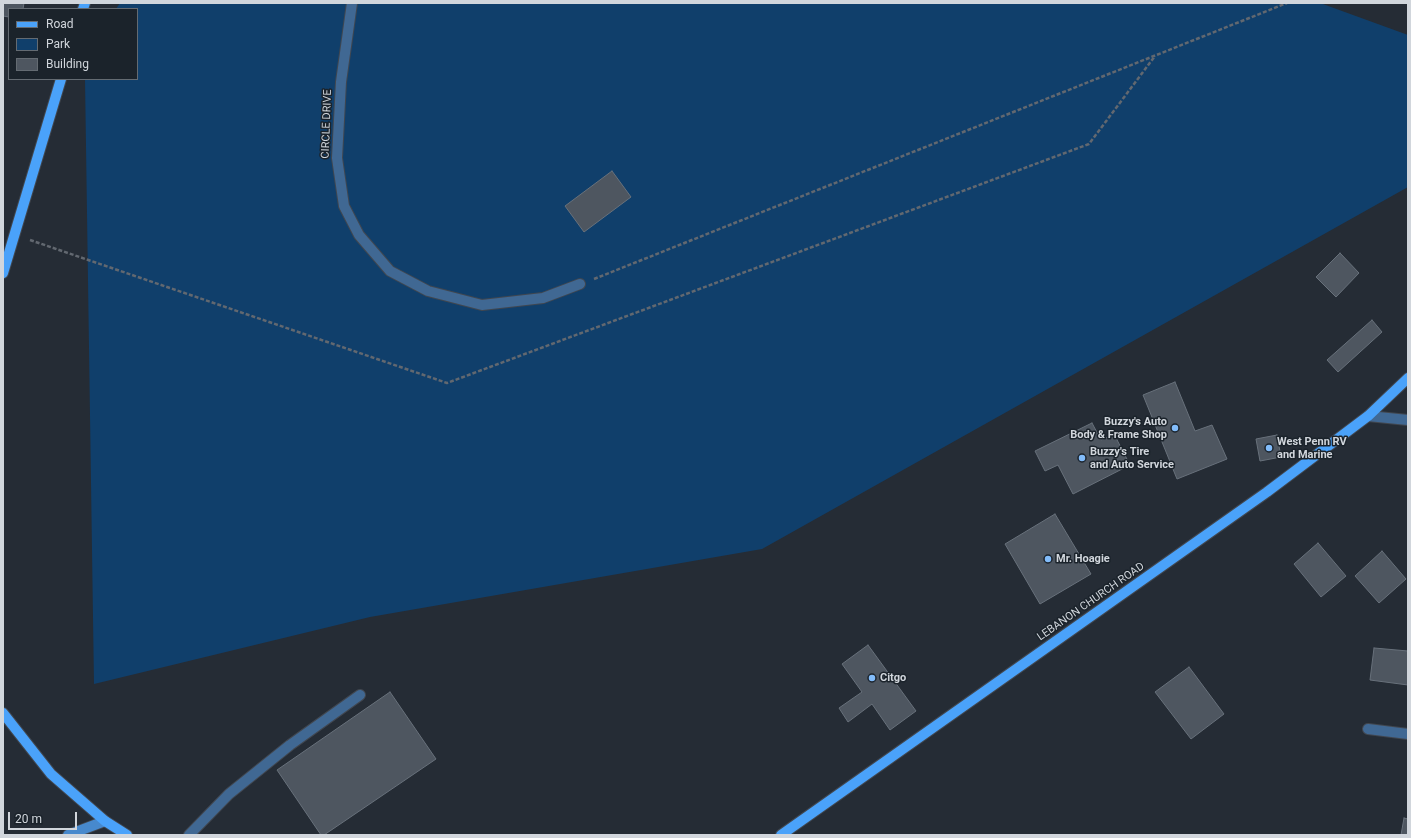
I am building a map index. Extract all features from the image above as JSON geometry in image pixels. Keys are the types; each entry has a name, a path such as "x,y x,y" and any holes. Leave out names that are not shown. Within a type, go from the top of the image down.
{"main road":[{"path":"3,273 61,80"},
{"name":"LEBANON CHURCH ROAD","path":"781,835 1267,492 1368,416 1408,378"},
{"path":"3,713 51,774 105,821 127,835"}],"street":[{"name":"CIRCLE DRIVE","path":"352,3 341,82 337,158 344,206 359,235 390,271 428,291 482,305 544,298 580,284"},
{"path":"1368,416 1408,420"},
{"path":"189,835 229,794 290,745 360,695"},
{"path":"1368,729 1408,734"},
{"path":"68,835 105,821"}],"path":[{"path":"580,284 1287,3"},
{"path":"15,234 447,384 1090,144 1155,56"}],"green space":[{"path":"120,3 1320,3 1408,35 1408,187 762,549 370,617 94,684 85,80 138,80 138,8 117,8"}],"building":[{"path":"3,3 24,3 23,8 8,8 8,17 3,16"},
{"path":"612,171 631,197 584,232 565,206"},
{"path":"1340,253 1359,273 1336,297 1316,277"},
{"path":"1372,320 1382,332 1338,372 1327,360"},
{"name":"Buzzy's Auto Body & Frame Shop","path":"1175,382 1195,431 1212,425 1227,459 1177,479 1143,395"},
{"name":"Buzzy's Tire and Auto Service","path":"1092,423 1101,440 1114,434 1130,465 1073,494 1058,465 1045,471 1035,451"},
{"name":"West Penn RV and Marine","path":"1277,435 1281,457 1260,461 1256,439"},
{"name":"Mr. Hoagie","path":"1055,514 1091,574 1040,604 1005,544"},
{"path":"1318,543 1346,576 1321,597 1294,564"},
{"path":"1382,551 1406,579 1379,603 1355,576"},
{"name":"Citgo","path":"868,645 916,711 890,730 872,704 848,722 839,708 862,692 842,664"},
{"path":"1374,648 1408,651 1408,685 1370,680"},
{"path":"1189,667 1224,714 1191,739 1155,692"},
{"path":"390,692 436,759 324,835 321,835 277,770"},
{"path":"1404,818 1408,819 1408,835 1401,835"}],"place":[{"name":"Buzzy's Auto Body & Frame Shop","path":"1175,428"},
{"name":"West Penn RV and Marine","path":"1269,448"},
{"name":"Buzzy's Tire and Auto Service","path":"1082,458"},
{"name":"Mr. Hoagie","path":"1048,559"},
{"name":"Citgo","path":"872,678"}]}
